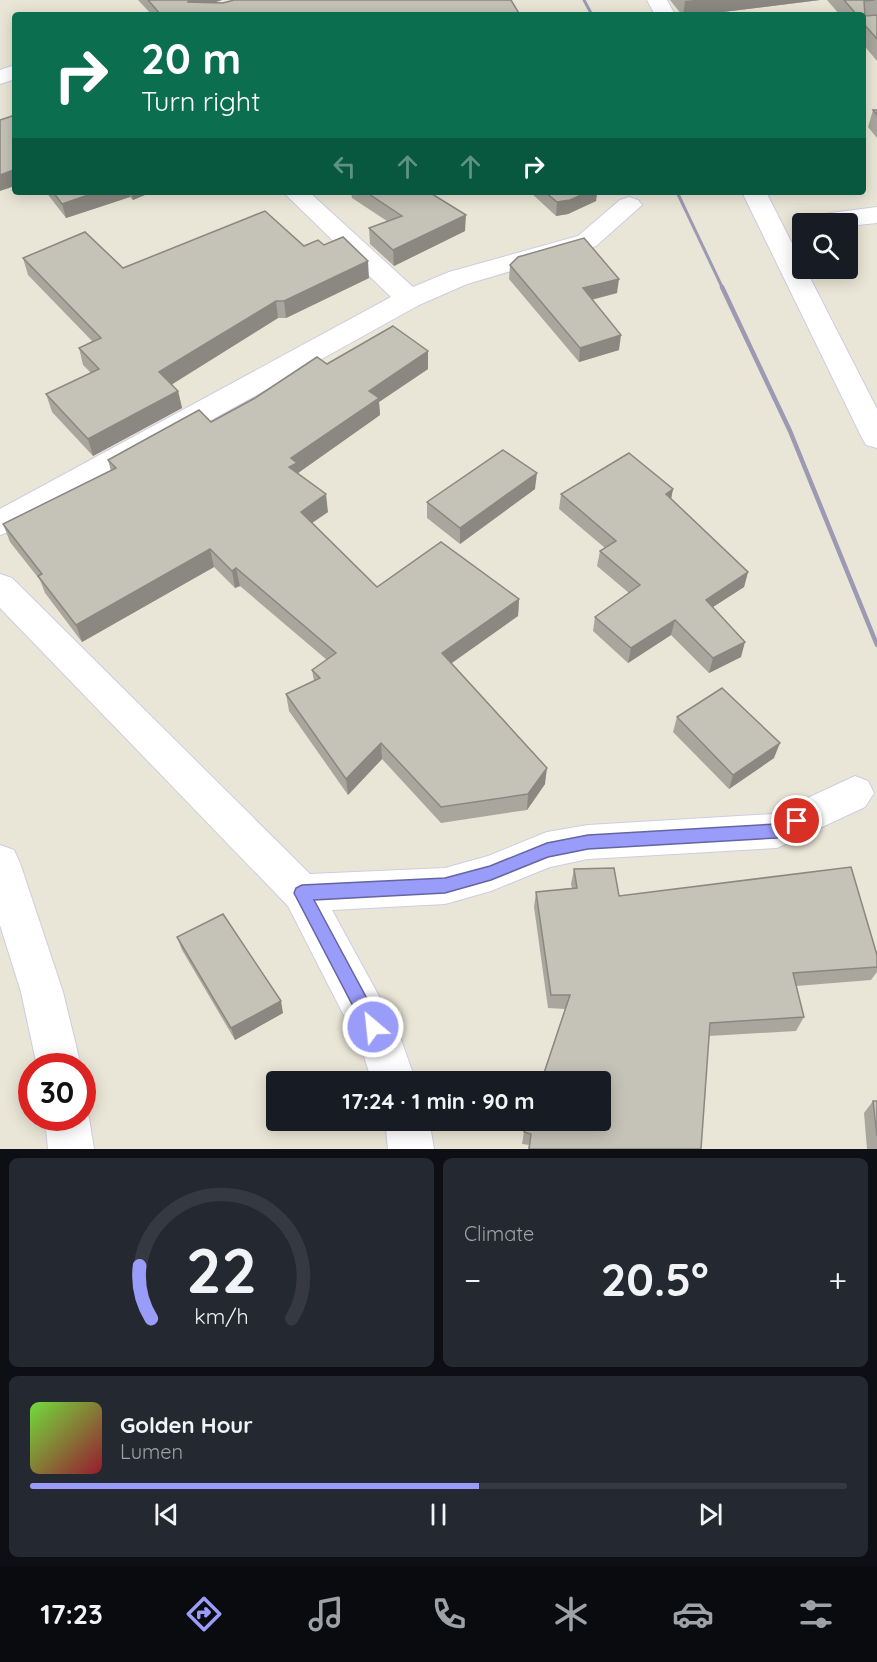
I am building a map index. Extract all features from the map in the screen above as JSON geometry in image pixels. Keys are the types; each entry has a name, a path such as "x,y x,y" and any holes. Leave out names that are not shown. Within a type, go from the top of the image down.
{"street":[{"path":"298,195 409,299"},
{"path":"756,195 877,438"},
{"path":"0,523 409,299 458,278 587,241 629,205"},
{"path":"858,217 877,215"},
{"path":"772,228 792,225"},
{"path":"0,587 302,893 383,1046 391,1071"},
{"path":"302,893 445,886 491,873 547,850 588,842 777,831 855,793 852,795"},
{"path":"0,863 42,992 56,1053"},
{"path":"69,1131 71,1149"},
{"path":"409,1131 411,1149"}],"building":[{"path":"148,0 223,3 234,0 511,0 518,12 158,12"},
{"path":"844,0 875,0 864,1 865,12 854,12"},
{"path":"877,15 877,39 866,27 866,16"},
{"path":"12,116 12,170 0,175 0,120"},
{"path":"55,195 88,195 62,204"},
{"path":"370,195 434,195 466,215 393,250 369,228 402,216"},
{"path":"549,195 581,195 570,200 557,202"},
{"path":"265,211 304,246 318,240 324,245 343,237 368,261 284,301 276,301 159,372 178,391 88,439 46,394 99,369 79,348 101,338 23,258 85,232 123,268"},
{"path":"584,238 619,279 583,288 621,335 580,348 510,265 518,257"},
{"path":"393,326 428,351 369,391 379,398 291,458 297,463 289,467 326,494 301,512 377,587 441,542 519,599 442,653 547,768 528,794 441,807 381,743 346,779 286,694 320,678 312,670 336,653 236,568 232,571 210,549 76,625 38,576 42,574 3,524 116,468 108,460 199,410 211,422 255,398 317,357 327,364"},
{"path":"503,450 537,473 460,528 427,502"},
{"path":"629,453 673,489 666,494 748,572 706,600 745,642 713,658 675,620 631,648 595,617 640,585 600,551 616,541 561,494"},
{"path":"722,688 780,743 733,775 677,717"},
{"path":"851,867 877,955 877,967 793,973 804,1017 710,1023 701,1149 529,1149 531,1134 524,1131 611,1131 611,1071 545,1071 570,995 551,995 536,892 577,888 574,869 614,868 619,896"},
{"path":"223,914 281,1001 231,1028 177,937"},
{"path":"873,1101 877,1101 877,1136"}],"railway":[{"path":"584,0 590,12"},
{"path":"678,195 723,289"},
{"path":"722,287 790,431 877,645"}],"route":[{"path":"373,1027 302,893 445,886 491,873 547,850 588,842 777,831 797,821"}]}
